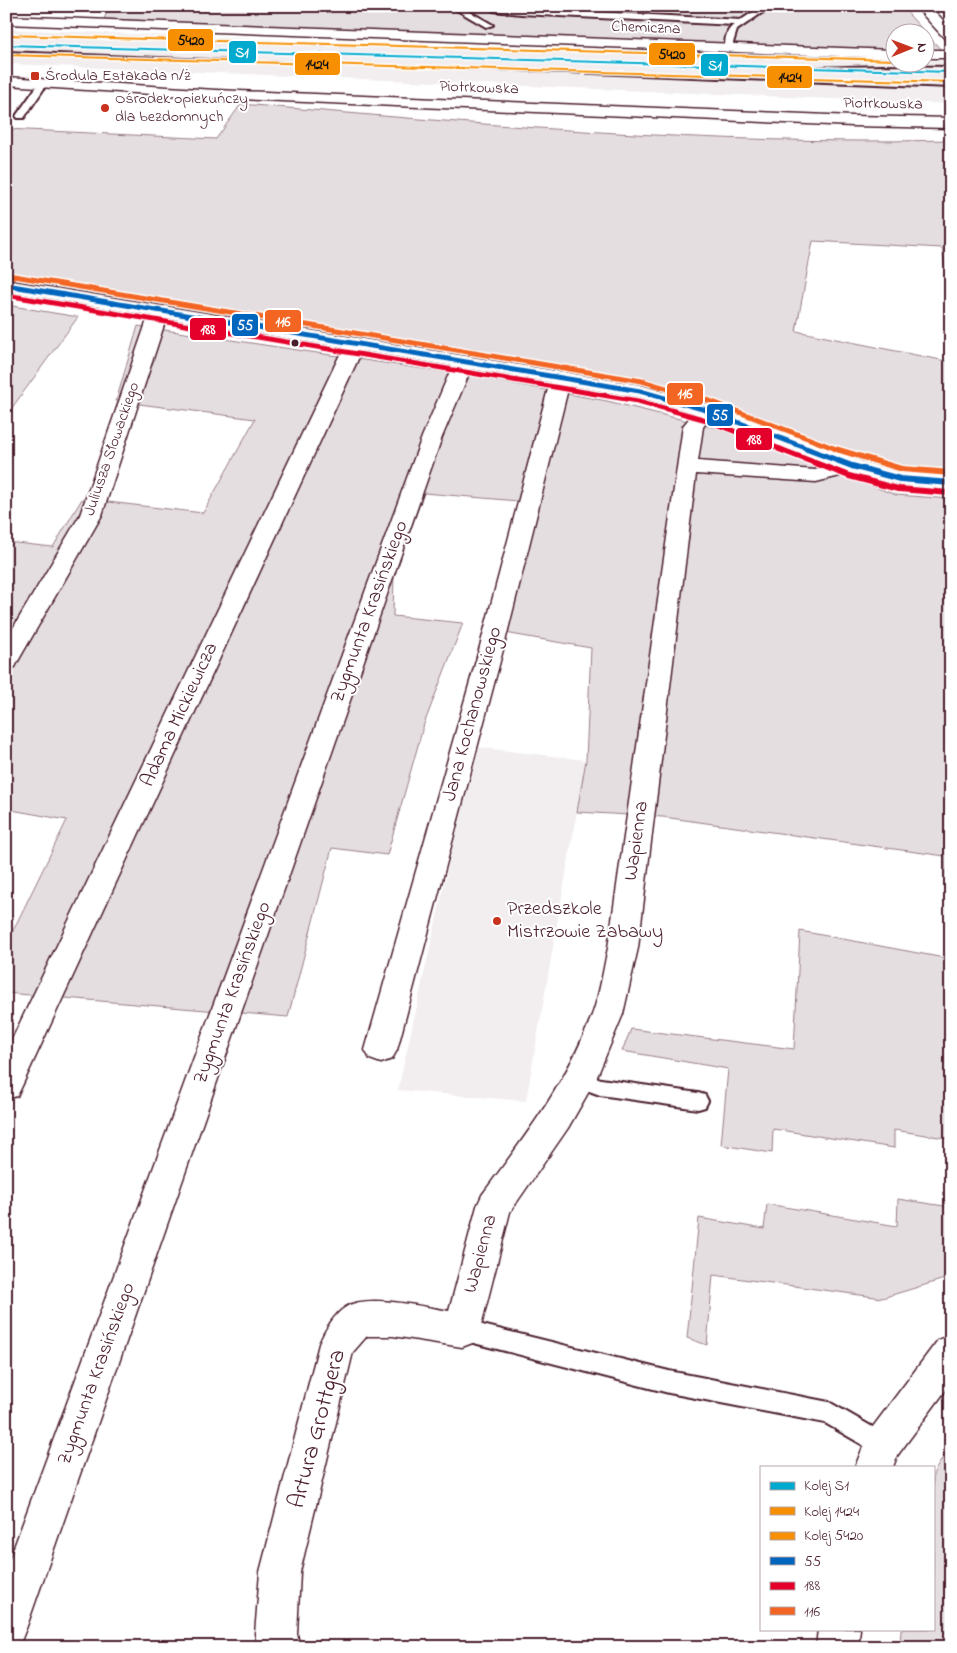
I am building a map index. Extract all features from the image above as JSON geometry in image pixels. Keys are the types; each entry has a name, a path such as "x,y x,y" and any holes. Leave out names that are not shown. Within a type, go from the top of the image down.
{"street":[{"path":"922,6 951,37"},
{"name":"Chemiczna","path":"6,20 91,17 486,39 884,54"},
{"path":"934,54 951,54"},
{"name":"Piotrkowska","path":"6,81 226,94 843,121 951,123"},
{"path":"6,285 640,391 706,410 852,466 900,479 951,483"},
{"name":"Juliusza Słowackiego","path":"6,661 91,515 155,323 166,312"},
{"name":"Adama Mickiewicza","path":"6,1086 354,344"},
{"name":"Zygmunta Krasińskiego","path":"6,1626 432,437 464,362"},
{"name":"Jana Kochanowskiego","path":"381,1050 491,650 558,389 563,378"},
{"name":"Wapienna","path":"462,1330 494,1206 557,1118 580,1079 608,1014 623,948 686,467 693,426 706,410"},
{"path":"686,467 816,476 852,466"},
{"name":"Artura Grottgera","path":"279,1647 276,1634 280,1572 337,1344 358,1319 393,1319 462,1330"},
{"path":"878,1456 951,1353"},
{"path":"837,1647 839,1630"}],"lane":[{"path":"454,6 488,25"},
{"path":"730,49 729,43 733,29 768,6"},
{"path":"486,39 493,8 743,24"},
{"path":"20,116 43,84"},
{"path":"580,1079 600,1087 698,1101"},
{"path":"462,1330 669,1382 829,1413 878,1456"}],"shaded area":[{"path":"110,6 901,6 916,22 884,22 884,51 803,49 104,19"},
{"path":"6,29 530,50 884,59 884,72 934,72 934,61 951,60 951,104 6,64"},
{"path":"934,42 943,52 934,52"},
{"path":"241,104 507,126 684,137 862,141 951,140 951,303 942,248 813,241 796,331 951,362 951,474 906,472 713,400 578,368 6,274 6,129 216,139"},
{"path":"6,305 78,317 6,416"},
{"path":"138,326 470,376 607,401 716,428 896,495 951,499 951,1139 894,1130 894,1148 773,1129 772,1153 721,1145 728,1069 622,1051 631,1029 794,1049 800,931 950,959 945,856 663,817 577,812 586,760 591,648 488,630 518,501 424,493 394,576 393,616 463,623 424,724 387,855 332,848 288,1017 6,993 6,945 67,820 6,809 6,542 53,547 82,499 203,513 255,419 116,401"},
{"name":"Przedszkole Mistrzowie Zabawy","path":"475,747 586,760 526,1101 398,1090"},
{"path":"898,1199 951,1207 951,1277 882,1298 713,1275 707,1345 687,1338 699,1218 764,1229 767,1204 897,1226"},
{"path":"951,1444 951,1647 900,1647 901,1630 934,1630 934,1472"}],"railway":[{"path":"6,51 951,88"},
{"path":"774,68 882,65 951,66"}],"rail line":[{"name":"5420","path":"6,35 884,60"},
{"name":"S1","path":"6,45 951,72"},
{"name":"1424","path":"6,55 951,82"}],"transit line":[{"name":"116","path":"8,275 642,381 710,401 855,456 902,469 951,473"},
{"name":"55","path":"6,285 640,391 706,410 852,466 900,479 951,483"},
{"name":"188","path":"6,295 638,401 703,419 849,476 898,489 950,493"}],"place":[{"name":"Środula Estakada n/ż","path":"35,76"},
{"name":"Ośrodek opiekuńczy dla bezdomnych","path":"105,108"},
{"name":"Przedszkole Mistrzowie Zabawy","path":"497,921"}]}
